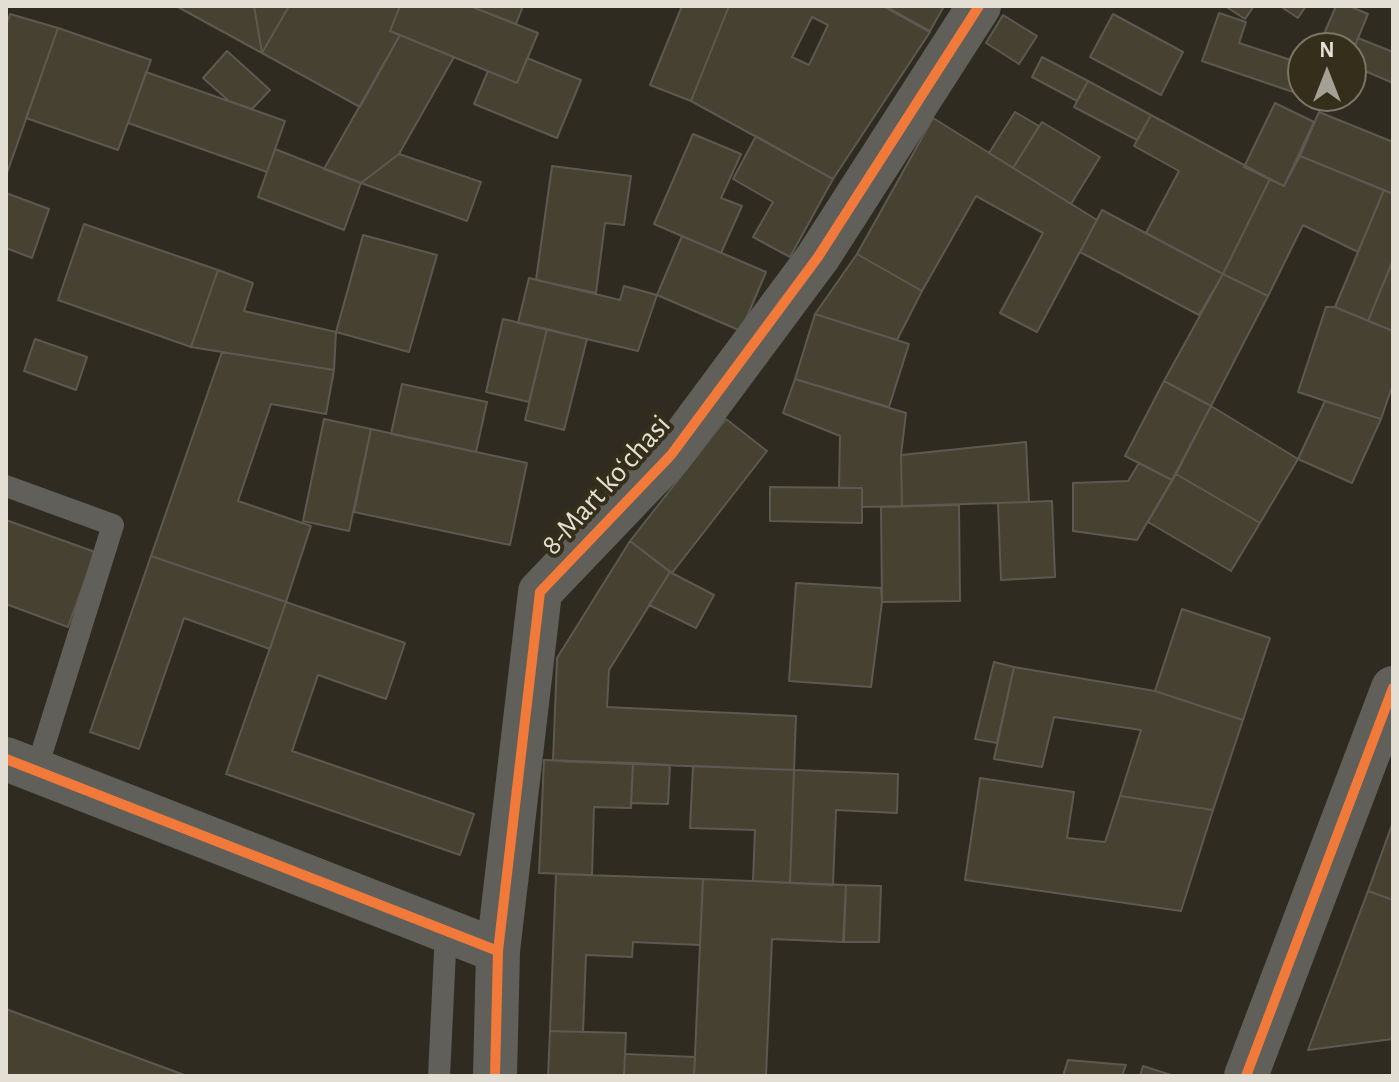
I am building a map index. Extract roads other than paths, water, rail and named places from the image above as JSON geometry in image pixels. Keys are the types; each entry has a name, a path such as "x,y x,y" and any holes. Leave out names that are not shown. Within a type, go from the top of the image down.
{"street":[{"name":"8-Mart koʻchasi","path":"495,1076 498,951 540,592 671,455 818,257 979,6"},
{"path":"1246,1076 1393,688"},
{"path":"21,765 498,951"}],"lane":[{"path":"6,486 113,525 21,765"},
{"path":"439,1076 446,931"}]}
